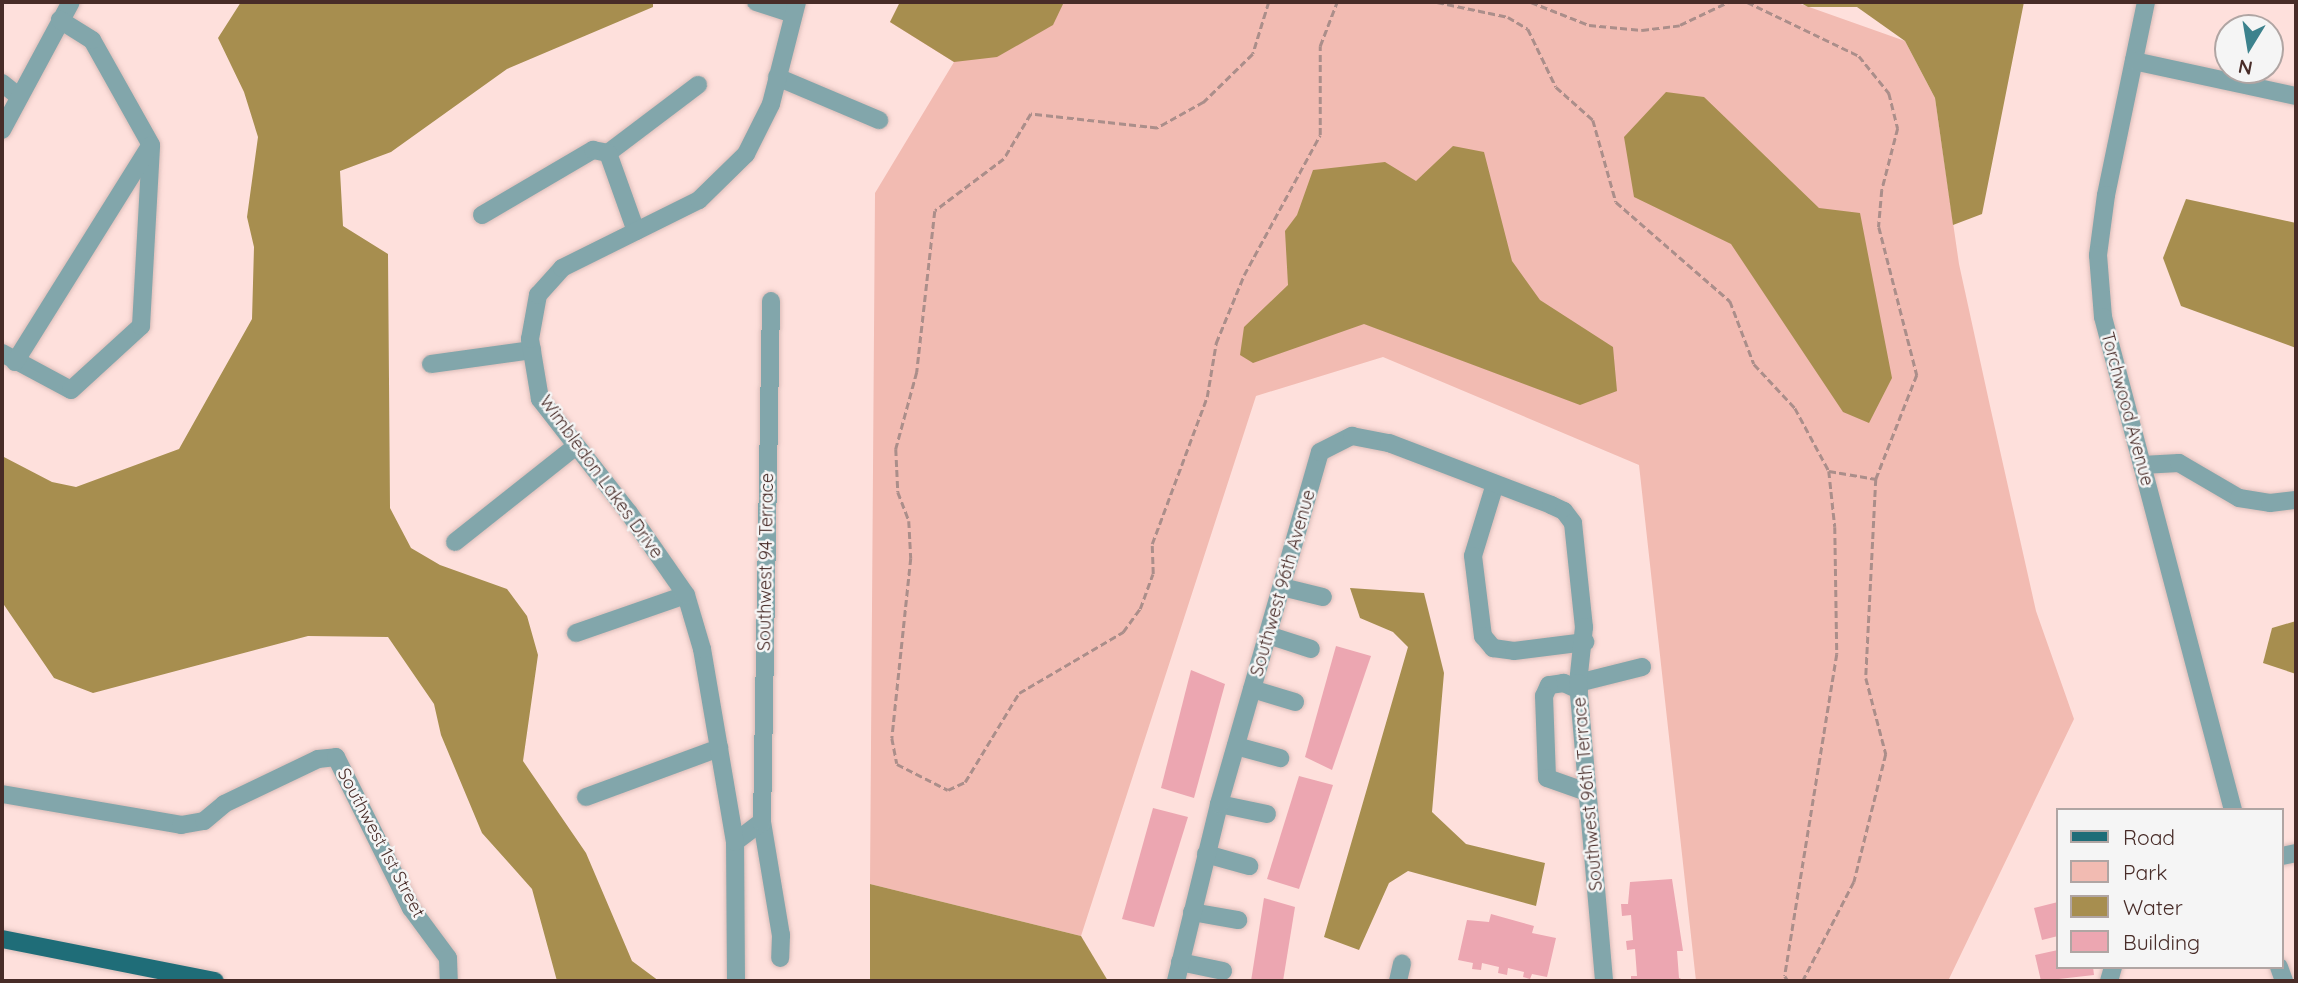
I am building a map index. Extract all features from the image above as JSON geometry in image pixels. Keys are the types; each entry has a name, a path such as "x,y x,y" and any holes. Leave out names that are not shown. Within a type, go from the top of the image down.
{"main road":[{"path":"2,939 215,981"}],"street":[{"path":"2,130 71,2"},
{"path":"756,2 795,8"},
{"name":"Torchwood Avenue","path":"2147,2 2098,255 2102,317 2232,808"},
{"name":"Wimbledon Lakes Drive","path":"736,981 735,842 702,649 685,595 540,399 532,350 538,295 562,268 699,200 746,154 771,104 795,8"},
{"path":"60,20 92,40 151,145 141,326 71,390 8,358 151,145"},
{"path":"2134,61 2296,96"},
{"path":"777,77 879,120"},
{"path":"2,83 19,97"},
{"path":"482,215 593,150 608,153 698,85"},
{"path":"608,153 636,231"},
{"name":"Southwest 94 Terrace","path":"771,301 762,822 781,935 780,958"},
{"path":"431,364 532,350"},
{"name":"Southwest 96th Avenue","path":"1176,981 1219,804 1320,452 1352,436 1389,443 1564,511 1573,523"},
{"path":"455,542 576,446"},
{"path":"2142,465 2179,463 2239,498 2270,503 2296,500"},
{"path":"1495,484 1474,556 1483,636 1493,648 1514,651 1585,642"},
{"name":"Southwest 96th Terrace","path":"1573,523 1585,642 1578,687 1604,981"},
{"path":"1282,587 1323,597"},
{"path":"576,633 685,595"},
{"path":"1268,635 1311,649"},
{"path":"1587,792 1547,778 1544,696 1549,685 1564,682 1578,687 1642,667"},
{"path":"1252,689 1295,702"},
{"path":"1236,746 1280,758"},
{"path":"586,797 719,748"},
{"name":"Southwest 1st Street","path":"2,794 181,825 204,821 224,804 318,759 336,757 411,908 448,958 449,981"},
{"path":"1219,804 1267,814"},
{"path":"735,842 762,822"},
{"path":"1206,854 1249,866"},
{"path":"1192,912 1238,920"},
{"path":"1180,962 1223,971"},
{"path":"1398,981 1402,962"}],"path":[{"path":"1269,2 1253,54 1204,102 1157,128 1031,114 1004,159 935,211 917,372 896,449 898,492 909,521 911,558 892,738 897,764 948,790 965,782 1019,693 1123,632 1140,609 1153,574 1152,544 1207,397 1216,343 1244,275 1320,135 1320,46 1337,2"},
{"path":"1437,2 1508,18 1528,29 1556,87 1593,120 1616,202 1730,301 1754,364 1795,408 1829,471 1835,527 1837,654 1785,976 1788,981"},
{"path":"1531,2 1589,25 1642,30 1680,24 1728,2"},
{"path":"1747,2 1859,56 1889,93 1898,128 1882,190 1879,227 1917,375 1876,479 1866,678 1886,754 1854,881 1803,981"},
{"path":"1829,471 1876,479"}],"green space":[{"path":"900,2 1795,2 1905,41 1935,98 1959,264 1990,406 2036,611 2074,719 1948,981 1696,981 1639,465 1383,357 1256,396 1081,936 870,884 875,193 954,62 890,22"}],"water":[{"path":"241,2 653,2 653,7 507,69 391,152 340,171 343,226 388,254 390,508 411,548 440,565 507,589 527,616 538,655 523,761 586,853 632,961 659,981 557,981 532,889 482,833 441,735 434,704 388,637 308,636 93,693 54,678 2,602 2,456 52,482 76,487 179,449 252,319 254,247 247,217 258,137 244,92 218,38"},
{"path":"900,2 1064,2 1053,25 997,57 954,62 890,22"},
{"path":"1799,2 2024,2 1982,214 1953,225 1935,98 1905,41 1857,7 1808,7"},
{"path":"1666,92 1704,97 1819,208 1860,213 1892,378 1869,423 1843,412 1731,244 1634,197 1624,137"},
{"path":"1453,146 1484,152 1512,261 1540,300 1613,347 1617,391 1580,405 1364,324 1253,363 1240,355 1244,327 1288,285 1285,231 1297,215 1313,170 1385,162 1416,181"},
{"path":"2186,199 2296,223 2296,348 2181,306 2163,258"},
{"path":"1350,588 1424,593 1444,673 1432,812 1466,844 1545,863 1536,906 1408,871 1389,883 1359,950 1324,937 1408,647 1393,632 1360,618"},
{"path":"2296,621 2296,674 2263,663 2272,628"},
{"path":"870,884 1081,936 1108,981 870,981"}],"building":[{"path":"1336,646 1371,656 1332,770 1305,757"},
{"path":"1191,670 1225,684 1194,798 1161,788"},
{"path":"1299,776 1333,785 1299,889 1267,879"},
{"path":"1153,808 1188,817 1154,927 1122,919"},
{"path":"1672,879 1683,951 1677,951 1679,978 1686,981 1631,981 1631,976 1637,976 1635,949 1627,950 1626,941 1633,940 1631,915 1622,916 1621,904 1628,904 1630,882"},
{"path":"1264,898 1295,907 1283,981 1251,981"},
{"path":"2056,902 2056,936 2042,940 2034,908"},
{"path":"1491,914 1534,926 1532,933 1556,938 1547,977 1532,974 1530,979 1523,977 1524,972 1508,968 1507,975 1498,973 1499,967 1482,963 1481,970 1472,969 1473,963 1458,960 1467,920 1489,922"},
{"path":"2056,950 2056,969 2093,969 2094,975 2041,981 2035,955"}]}
